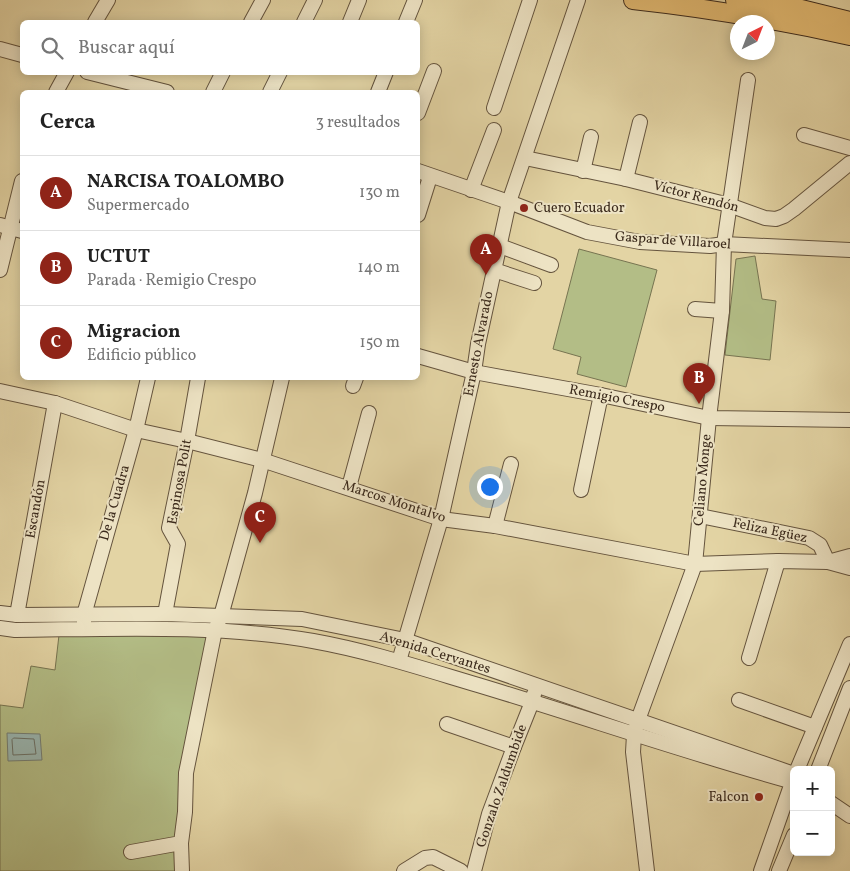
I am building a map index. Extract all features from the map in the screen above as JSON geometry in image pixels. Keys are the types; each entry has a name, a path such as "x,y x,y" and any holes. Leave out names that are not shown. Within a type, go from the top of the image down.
{"main road":[{"path":"633,0 680,5 789,9 850,36"},
{"path":"735,0 850,21"}],"street":[{"path":"96,20 108,0"},
{"path":"252,20 263,0"},
{"path":"305,20 315,0"},
{"path":"351,20 359,0"},
{"path":"407,20 415,0"},
{"path":"494,108 530,0"},
{"name":"Ernesto Alvarado","path":"399,662 441,519 509,202 578,0"},
{"path":"0,49 20,54"},
{"path":"420,108 434,71"},
{"path":"57,90 65,75"},
{"path":"94,75 119,86 151,90"},
{"path":"214,90 222,75"},
{"path":"271,90 278,75"},
{"path":"379,90 385,75"},
{"name":"Celiano Monge","path":"646,871 633,752 634,735 695,564 709,418 722,311 724,244 748,80"},
{"path":"626,179 640,122"},
{"path":"471,190 494,130"},
{"path":"804,135 850,148"},
{"path":"583,171 591,137"},
{"name":"Víctor Rendón","path":"525,158 626,179 729,205 765,218 776,219 794,209 850,163"},
{"path":"420,201 424,174"},
{"name":"Gaspar de Villaroel","path":"424,174 509,202 587,232 620,239 710,246 724,244 850,250"},
{"path":"0,270 20,189"},
{"path":"500,246 552,265"},
{"path":"494,270 534,283"},
{"path":"695,309 722,311"},
{"name":"Remigio Crespo","path":"420,357 474,372 601,395 709,418 850,420"},
{"name":"De la Cuadra","path":"83,629 84,615 136,430 148,380"},
{"name":"Espinosa Polit","path":"165,614 178,544 169,528 198,380"},
{"path":"182,871 181,843 185,812 186,773 215,630 221,616 255,493 282,380"},
{"name":"Marcos Montalvo","path":"0,391 54,403 136,430 262,460 349,487 441,519 495,526 695,564 778,561 828,562 850,568"},
{"path":"581,490 601,395"},
{"name":"Escandón","path":"17,615 54,403"},
{"path":"349,487 369,413"},
{"path":"495,526 511,464"},
{"name":"Feliza Egüez","path":"700,516 809,538 820,546 828,562"},
{"name":"Marcos Montalvo","path":"828,562 850,556"},
{"path":"749,658 778,561"},
{"name":"Avenida Cervantes","path":"0,613 17,615 165,614 302,619 404,640 638,720 790,776"},
{"name":"Avenida Cervantes","path":"0,628 16,630 215,630 270,634 314,641 399,662 634,735 790,776"},
{"path":"799,766 850,644"},
{"name":"Gonzalo Zaldumbide","path":"474,871 489,814 532,702 535,685"},
{"path":"820,766 850,688"},
{"path":"739,700 815,727"},
{"path":"447,724 514,747"},
{"path":"760,871 790,788"},
{"path":"835,806 850,816"},
{"path":"131,852 181,843"},
{"path":"779,871 790,845"},
{"path":"404,871 425,858 432,856 461,871"}],"green space":[{"path":"579,249 657,270 626,387 577,374 581,357 553,349"},
{"path":"755,256 762,299 776,301 770,360 725,355 736,259"},
{"path":"211,634 179,871 0,871 0,705 23,708 31,666 55,670 59,635"}],"water":[{"path":"7,733 40,734 42,760 8,761"}],"place":[{"name":"Cuero Ecuador","path":"524,208"},
{"name":"NARCISA TOALOMBO","path":"486,275"},
{"name":"UCTUT","path":"699,404"},
{"name":"Migracion","path":"260,543"},
{"name":"Falcon","path":"759,797"}]}
